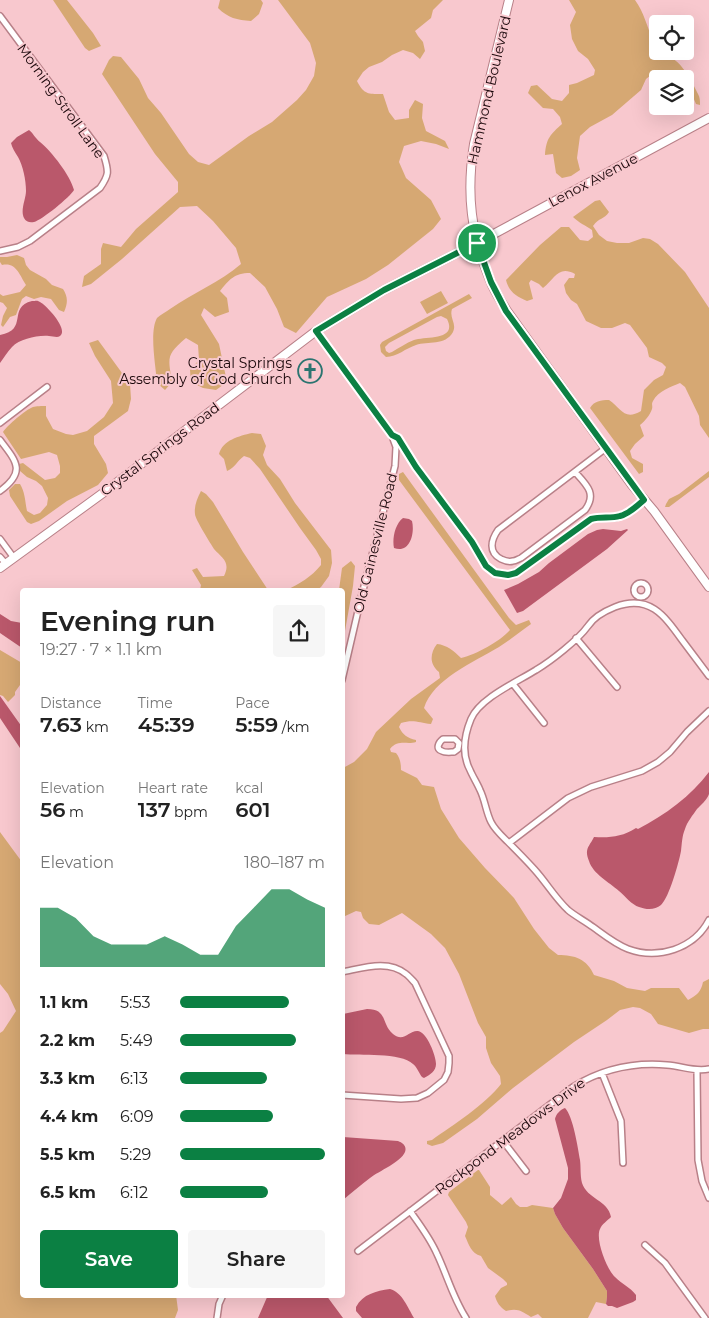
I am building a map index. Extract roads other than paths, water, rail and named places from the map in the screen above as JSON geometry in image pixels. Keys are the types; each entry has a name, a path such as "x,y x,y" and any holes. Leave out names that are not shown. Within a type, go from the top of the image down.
{"street":[{"name":"Hammond Boulevard","path":"509,0 474,144 470,202 477,243 491,282 506,311 709,587"},
{"name":"Morning Stroll Lane","path":"0,16 104,156 108,168 107,178 100,188 30,241 18,247 0,250"},
{"name":"Lenox Avenue","path":"477,243 709,118"},
{"name":"Crystal Springs Road","path":"3,566 103,493 316,331 384,290 477,243"},
{"path":"316,331 392,435 398,438 416,467 472,542 486,566 495,573 508,575 516,573 591,519 600,517 610,518 626,514 644,500"},
{"path":"0,423 47,387"},
{"name":"Old Gainesville Road","path":"345,667 395,466 396,447 392,435"},
{"path":"0,440 14,459 16,469 10,484 0,492"},
{"path":"575,472 589,488 591,498 586,510 521,558 513,562 506,562 498,557 492,550 492,545 493,537 498,530 606,448"},
{"path":"0,540 14,558"},
{"path":"0,557 3,566"},
{"path":"709,676 662,614 639,600 621,605 602,613 546,664 483,703 475,712 461,746 465,759 480,789 491,822 500,834 536,871 558,901 614,942 628,949 657,953 668,952 691,942 709,920"},
{"path":"576,638 617,686"},
{"path":"513,684 544,723"},
{"path":"509,843 568,798 591,787 642,771 658,762 670,752 709,710"},
{"path":"345,971 387,966 397,968 406,974 414,983 449,1056 448,1072 444,1080 417,1098 401,1099 345,1095"},
{"name":"Rockpond Meadows Drive","path":"358,1251 573,1087 585,1080 625,1066 644,1064 668,1065 697,1071 709,1069"},
{"path":"697,1071 698,1160 702,1181 709,1198"},
{"path":"602,1073 621,1121 623,1163"},
{"path":"503,1141 526,1171"},
{"path":"410,1211 429,1237 438,1254 457,1302 466,1318"},
{"path":"645,1245 665,1263 705,1318"},
{"path":"216,1318 222,1298"}],"place":[{"name":"Crystal Springs Assembly of God Church","path":"310,371"}]}
